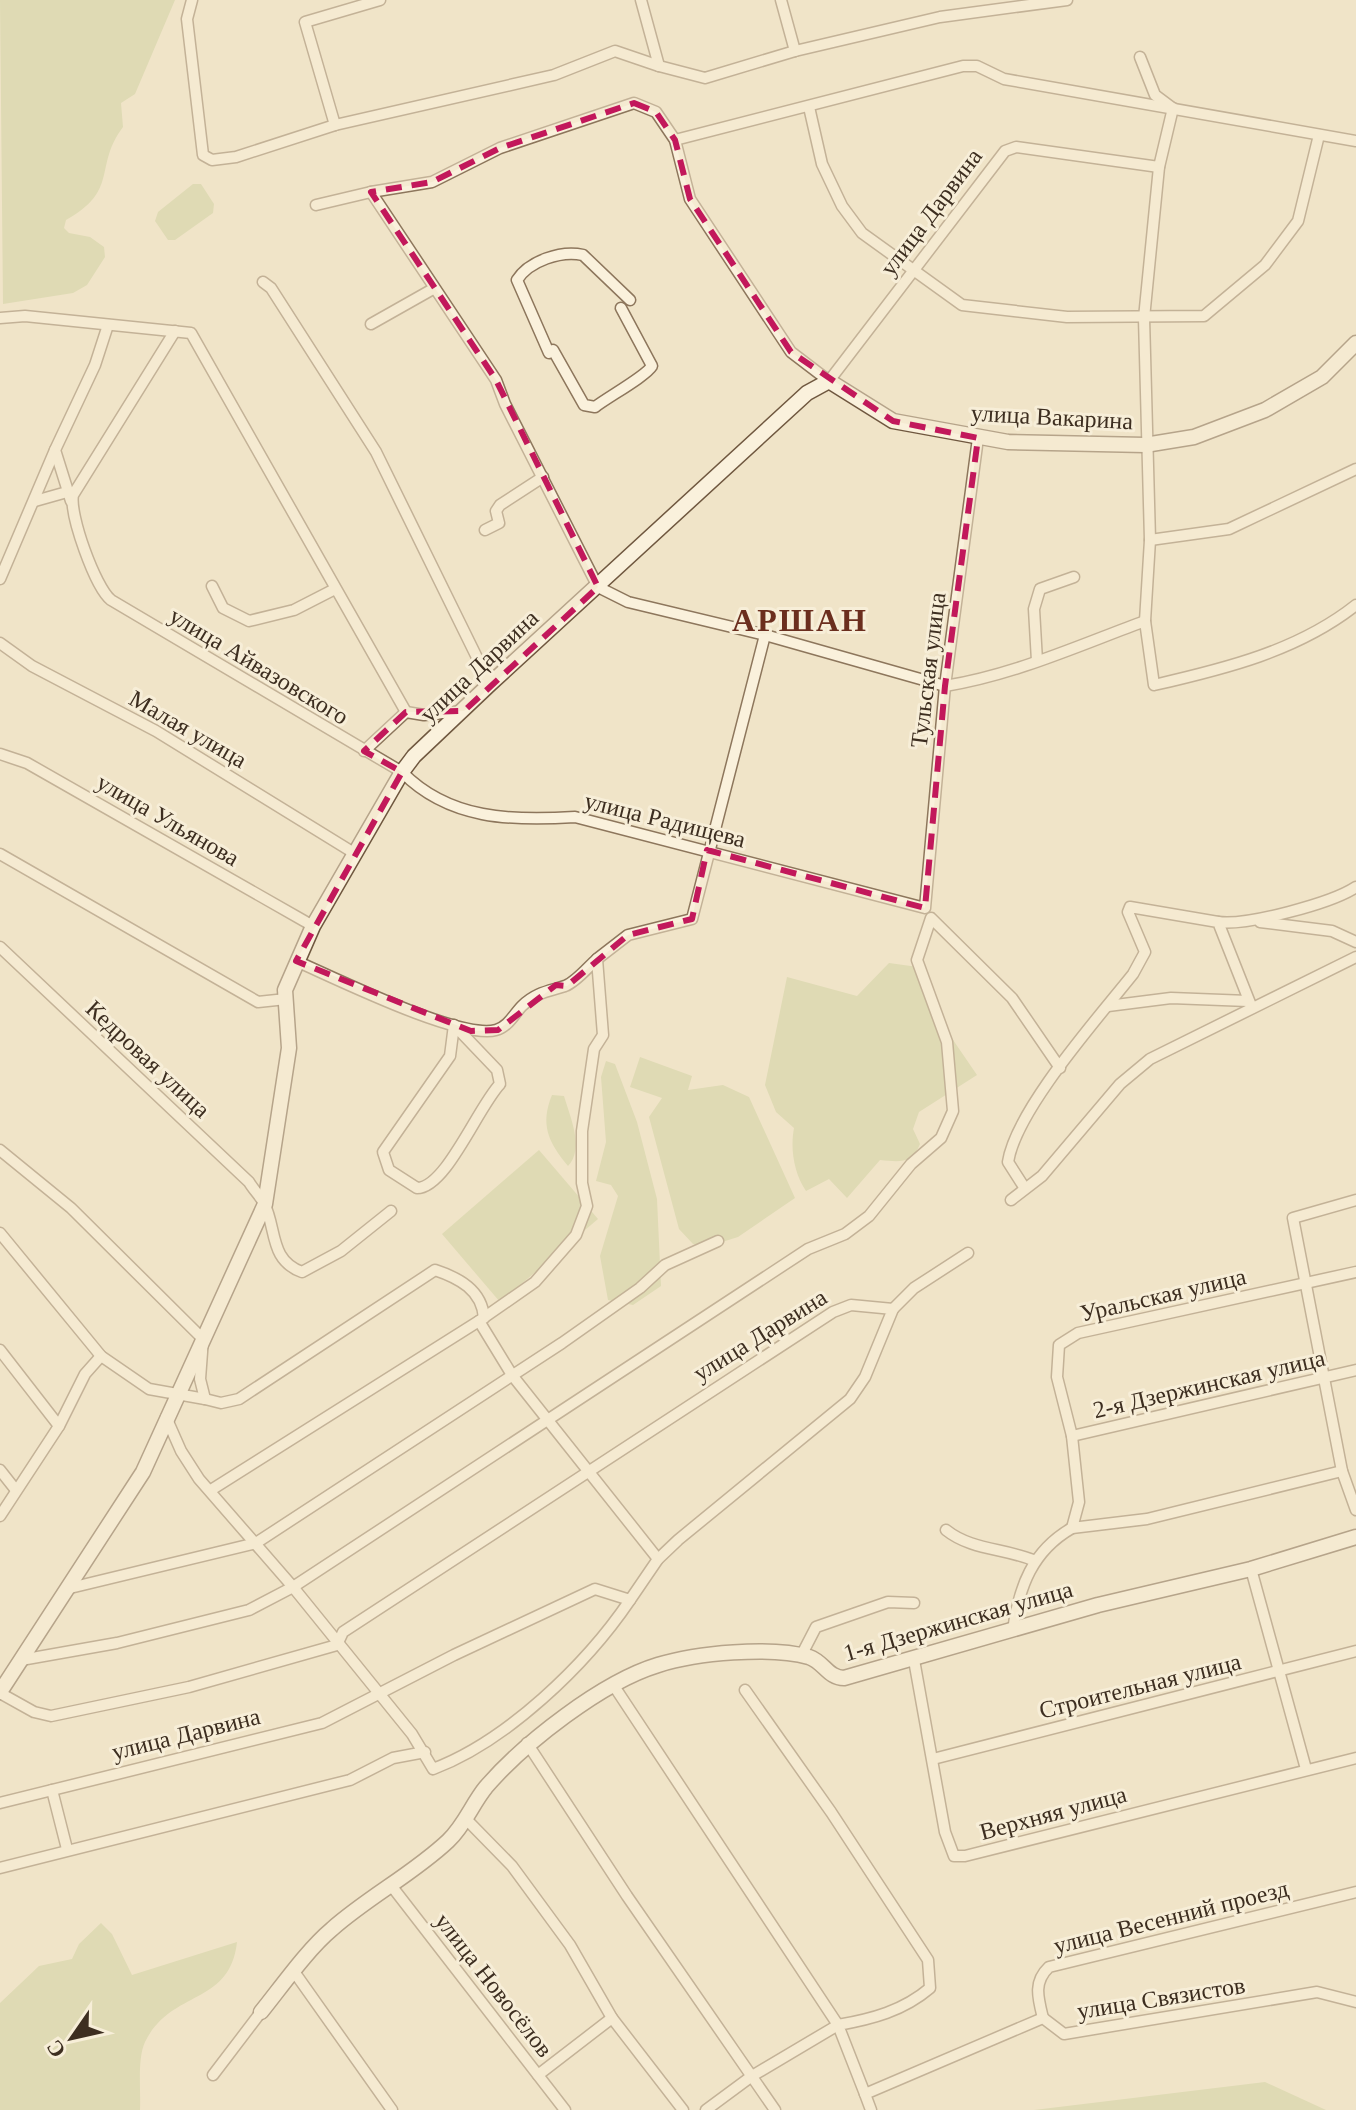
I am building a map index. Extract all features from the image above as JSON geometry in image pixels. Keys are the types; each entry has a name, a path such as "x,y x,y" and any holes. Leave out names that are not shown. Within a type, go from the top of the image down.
{"street":[{"path":"192,0 187,19 205,158 236,157 335,125 554,75 615,51 705,78 795,51 940,17 1067,0"},
{"path":"335,125 305,22 380,0"},
{"path":"641,0 659,66"},
{"path":"781,0 795,51"},
{"path":"1140,57 1155,95 1173,108"},
{"path":"316,205 432,182 500,148 634,103 656,112 675,140 963,66 977,66 1004,79 1356,141"},
{"path":"809,107 822,164 842,206 862,233 962,305 1067,317 1204,316 1265,265 1298,221 1319,135"},
{"path":"1173,108 1159,167 1144,318 1145,445 1150,540 1145,621 1154,685 1235,666 1337,620 1356,605"},
{"name":"улица Вакарина","path":"675,140 690,199 791,352 829,381 893,421 978,438 1059,445 1145,445 1194,437 1265,410 1322,377 1356,343"},
{"name":"улица Дарвина","path":"176,1395 265,1204 289,1048 285,990 313,926 414,756 807,393 829,381 1005,151 1016,147 1159,167"},
{"path":"371,192 496,380 598,587 628,602 666,613 765,635 945,686 974,681 1037,661 1145,621"},
{"path":"621,308 652,366 648,373 625,384 595,407 584,405 551,352 520,292 517,280 523,272 556,255 583,255 630,300"},
{"path":"263,282 271,288 376,452 490,684"},
{"path":"371,324 433,289"},
{"path":"0,318 25,316 191,333 406,712"},
{"path":"0,579 95,365 108,325"},
{"path":"71,503 84,473 175,331"},
{"name":"Тульская улица","path":"928,913 945,686 978,438"},
{"path":"55,450 71,503"},
{"path":"1150,540 1229,529 1356,469"},
{"path":"485,530 499,523 496,511 500,505 543,477"},
{"path":"35,501 67,492"},
{"name":"улица Айвазовского","path":"71,503 101,588 111,600 402,772"},
{"path":"1037,661 1034,609 1040,589 1074,577"},
{"path":"212,586 223,608 249,621 294,610 335,589"},
{"path":"296,961 471,1031 498,1030 525,1003 556,985 567,986 628,935 692,919 707,850 765,635"},
{"name":"Малая улица","path":"0,643 32,666 156,731 354,853"},
{"path":"406,712 424,715 464,711"},
{"path":"364,751 406,712"},
{"name":"улица Ульянова","path":"0,754 27,763 313,926"},
{"name":"улица Радищева","path":"402,772 416,787 459,811 529,820 575,817 707,850 928,913"},
{"path":"0,854 258,1002 286,999"},
{"path":"1254,920 1341,897 1356,887"},
{"path":"1024,1187 1008,1162 1011,1144 1025,1116 1145,952 1128,912 1130,907 1218,922 1254,920 1332,931 1356,942"},
{"path":"928,913 1012,998 1060,1068"},
{"name":"улица Дарвина","path":"893,1309 851,1305 833,1312 343,1632 337,1645 189,1687 51,1716 34,1712 0,1692 21,1660 117,1643 249,1610 293,1587 808,1249 845,1234 869,1216 911,1164 941,1138 953,1111 947,1042 917,960 928,913"},
{"path":"1218,922 1250,1005"},
{"name":"Кедровая улица","path":"0,947 249,1182 265,1204"},
{"path":"1011,1200 1042,1176 1120,1084 1150,1059 1250,1005 1356,957"},
{"path":"211,1490 482,1319 535,1282 576,1235 587,1206 582,1183 582,1131 594,1049 603,1035 597,959"},
{"path":"1108,1006 1171,998 1250,1005"},
{"path":"454,1025 497,1070 500,1084 485,1102 437,1180 417,1188 389,1170 383,1152 450,1056 454,1025"},
{"path":"0,1150 71,1208 203,1339"},
{"path":"1356,1200 1293,1218 1342,1471 1356,1510"},
{"path":"265,1204 282,1260 302,1272 341,1251 391,1211"},
{"path":"0,1233 101,1356 138,1384 221,1403 239,1399 435,1270 468,1285 484,1307 482,1319 512,1375 658,1559"},
{"path":"70,1588 256,1543 640,1288 665,1265 718,1241"},
{"path":"166,1417 189,1465 293,1587 425,1752 433,1769 457,1759 503,1731 583,1660 608,1633 658,1559 714,1507 850,1399 875,1355 893,1309 914,1288 968,1253"},
{"name":"Уральская улица","path":"1072,1528 1079,1502 1072,1436 1057,1377 1059,1345 1065,1338 1356,1272"},
{"name":"улица Дарвина","path":"203,1339 200,1379 205,1399"},
{"path":"0,1350 59,1426"},
{"path":"0,1516 59,1426 85,1374 101,1356"},
{"name":"2-я Дзержинская улица","path":"1072,1436 1356,1370"},
{"path":"21,1660 128,1499 176,1395"},
{"path":"0,1470 15,1489"},
{"path":"1013,1630 1017,1603 1033,1560 1072,1528 1147,1519 1342,1471"},
{"path":"946,1530 964,1544 1009,1550 1033,1560"},
{"name":"1-я Дзержинская улица","path":"213,2075 329,1931 447,1842 467,1820 480,1795 527,1743 614,1686 658,1665 759,1653 801,1656 813,1659 837,1678 914,1660 1148,1591 1251,1569 1356,1537"},
{"path":"1251,1569 1306,1769"},
{"name":"улица Дарвина","path":"0,1803 322,1723 595,1589 630,1600"},
{"path":"801,1656 816,1627 888,1602 914,1603"},
{"name":"Строительная улица","path":"933,1759 1356,1651"},
{"name":"Верхняя улица","path":"914,1660 954,1856 965,1856 1356,1758"},
{"path":"614,1686 838,2025 871,2110"},
{"path":"706,2110 752,2076 838,2025 868,2020 916,2000 930,1988 928,1960 840,1825 745,1690"},
{"path":"527,1743 627,1896 775,2110"},
{"path":"0,1868 350,1780 393,1758 425,1752"},
{"path":"52,1790 67,1849"},
{"path":"467,1820 512,1866 570,1945 612,2018 683,2110"},
{"name":"улица Новосёлов","path":"390,1884 565,2110"},
{"name":"улица Весенний проезд","path":"1043,2018 1038,1984 1049,1967 1356,1892"},
{"path":"295,1973 392,2110"},
{"name":"улица Связистов","path":"865,2094 1043,2018 1064,2034 1317,1992 1356,2002"},
{"path":"538,2075 612,2018"}],"highlighted area":[{"path":"634,103 656,112 675,140 690,199 791,352 893,421 978,438 945,686 925,908 707,850 692,919 628,935 567,986 556,985 498,1030 471,1031 296,961 402,772 364,751 406,712 464,711 598,587 496,380 371,192 432,182 500,148"}],"green space":[{"path":"0,0 175,0 135,94 121,103 123,127 109,154 100,188 83,209 66,220 64,228 69,233 90,237 104,247 105,257 87,285 73,293 3,304"},
{"path":"193,184 201,184 214,204 213,213 175,240 168,240 155,221 158,212"},
{"path":"889,963 918,967 936,1015 977,1075 919,1112 913,1129 920,1144 909,1158 880,1160 847,1198 829,1179 806,1191 794,1161 794,1128 776,1112 765,1085 787,977 857,996"},
{"path":"640,1057 692,1076 688,1090 723,1085 749,1097 795,1198 738,1237 706,1247 693,1244 679,1229 649,1117 662,1098 630,1087"},
{"path":"606,1061 615,1064 637,1122 657,1199 661,1286 633,1305 608,1300 600,1256 618,1196 611,1185 596,1181 606,1142 601,1077"},
{"path":"552,1095 564,1096 575,1132 575,1151 568,1166 555,1149 548,1132 548,1105"},
{"path":"539,1150 598,1219 500,1302 442,1234"},
{"path":"101,1923 112,1934 132,1975 237,1942 232,1962 223,1977 212,1988 169,2013 145,2042 140,2066 140,2110 0,2110 0,2003 39,1966 72,1959 79,1944"},
{"path":"1265,2082 1326,2110 1034,2110"}],"district":[{"name":"АРШАН","path":"800,620"}]}
